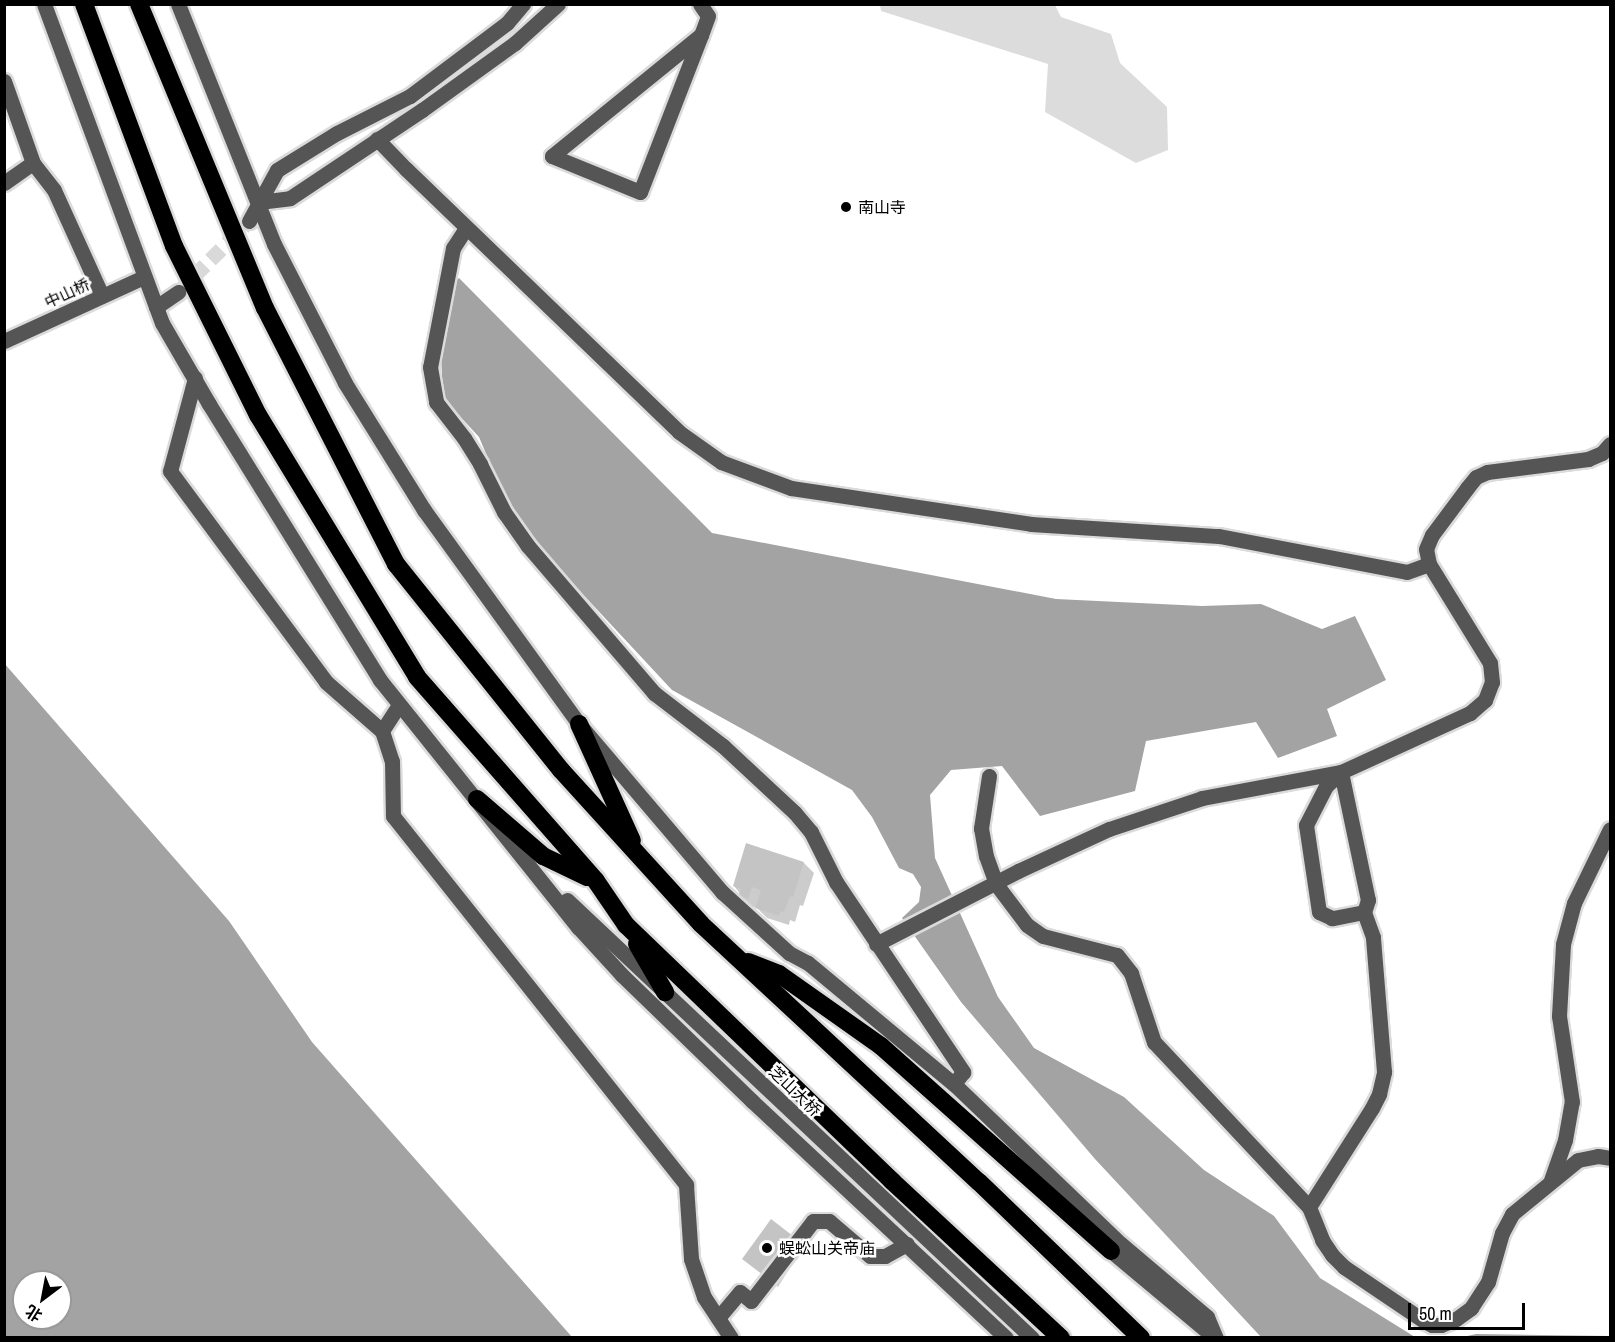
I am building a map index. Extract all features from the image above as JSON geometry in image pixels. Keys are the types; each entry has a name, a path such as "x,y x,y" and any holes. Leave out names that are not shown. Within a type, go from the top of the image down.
{"highway":[{"path":"84,4 174,246 258,415 417,677 596,881 626,925 665,992"},
{"path":"139,4 266,308 396,564 561,770 701,924 980,1182 1140,1338"},
{"path":"579,724 640,859"},
{"path":"477,799 543,856 596,881"},
{"path":"626,925 892,1181 1061,1338"},
{"path":"738,958 779,974 881,1046 1111,1251"}],"street":[{"path":"44,4 156,307 195,378 380,680 534,869 578,927 622,975 752,1101 1006,1338"},
{"path":"178,4 274,244 345,383 424,510 579,724 722,892 789,953 808,963 954,1084 1121,1244 1207,1317 1215,1338"},
{"path":"249,221 277,170 337,133 410,96 507,23 523,4"},
{"path":"259,202 290,198 422,111 515,43 558,4"},
{"path":"700,4 708,15 701,35 640,192 552,156 701,35"},
{"path":"4,81 33,163 54,190 102,296"},
{"path":"377,139 466,228 679,432 721,462 791,488 1031,524 1219,536 1407,572 1429,564"},
{"path":"4,183 33,163"},
{"path":"466,228 453,248 430,367 436,402 464,438 504,512 528,546 654,693 723,746 795,813 811,832 836,882 963,1072 954,1084"},
{"name":"中山桥","path":"4,341 144,277"},
{"path":"156,307 178,292"},
{"path":"195,378 170,471 326,682 382,731 392,761 393,816 686,1185 691,1259 704,1297 731,1338"},
{"path":"876,944 1018,871 1109,830 1202,798 1341,772 1470,713 1485,700 1492,682 1490,663 1429,564 1426,549 1432,535 1476,477 1487,471 1588,459 1602,453 1611,444"},
{"path":"382,731 399,705"},
{"path":"1341,772 1326,786 1306,825 1319,912 1332,918 1364,912"},
{"path":"1309,1207 1372,1108 1379,1094 1384,1072 1373,937 1364,912 1368,900 1341,772"},
{"path":"989,776 981,828 986,856 996,884 1027,925 1043,936 1117,955 1131,973 1154,1042 1309,1207 1322,1240 1344,1267 1424,1321 1432,1325 1441,1325 1456,1319 1471,1308 1488,1282 1502,1233 1512,1214 1551,1180 1578,1160 1598,1156 1611,1158"},
{"path":"1551,1180 1565,1140 1572,1102 1559,1016 1563,944 1574,903 1611,830"},
{"name":"芝山大桥","path":"534,869 888,1205 1032,1338"},
{"path":"718,1318 740,1292 751,1301 813,1221 829,1221 870,1256 885,1256 907,1244"},
{"path":"1111,1251 1215,1338"}],"shaded area":[{"path":"880,5 1055,5 1061,17 1111,34 1120,63 1167,107 1168,150 1136,163 1045,112 1048,64 881,11"},
{"path":"459,278 712,533 1056,599 1202,606 1261,604 1322,629 1355,616 1386,680 1327,709 1337,736 1278,758 1256,722 1146,741 1135,791 1040,816 1002,766 951,770 930,795 935,858 998,997 1034,1048 1124,1097 1204,1170 1274,1216 1320,1278 1415,1337 1261,1337 1095,1159 961,1002 902,918 919,902 921,887 913,874 899,868 872,817 852,790 672,690 549,558 505,499 479,437 443,398 440,334 450,285"},
{"path":"4,663 229,921 312,1042 572,1337 5,1337"},
{"path":"1476,1334 1610,1336 1610,1337 1463,1337"}],"building":[{"path":"746,843 804,862 793,897 790,896 784,912 780,911 779,916 755,908 761,890 752,887 748,899 738,896 741,889 733,886"},
{"path":"771,1219 793,1236 767,1278 742,1259"}],"tunnel":[{"path":"178,292 249,221"}],"place":[{"name":"南山寺","path":"846,207"},
{"name":"蜈蚣山关帝庙","path":"767,1248"}]}
